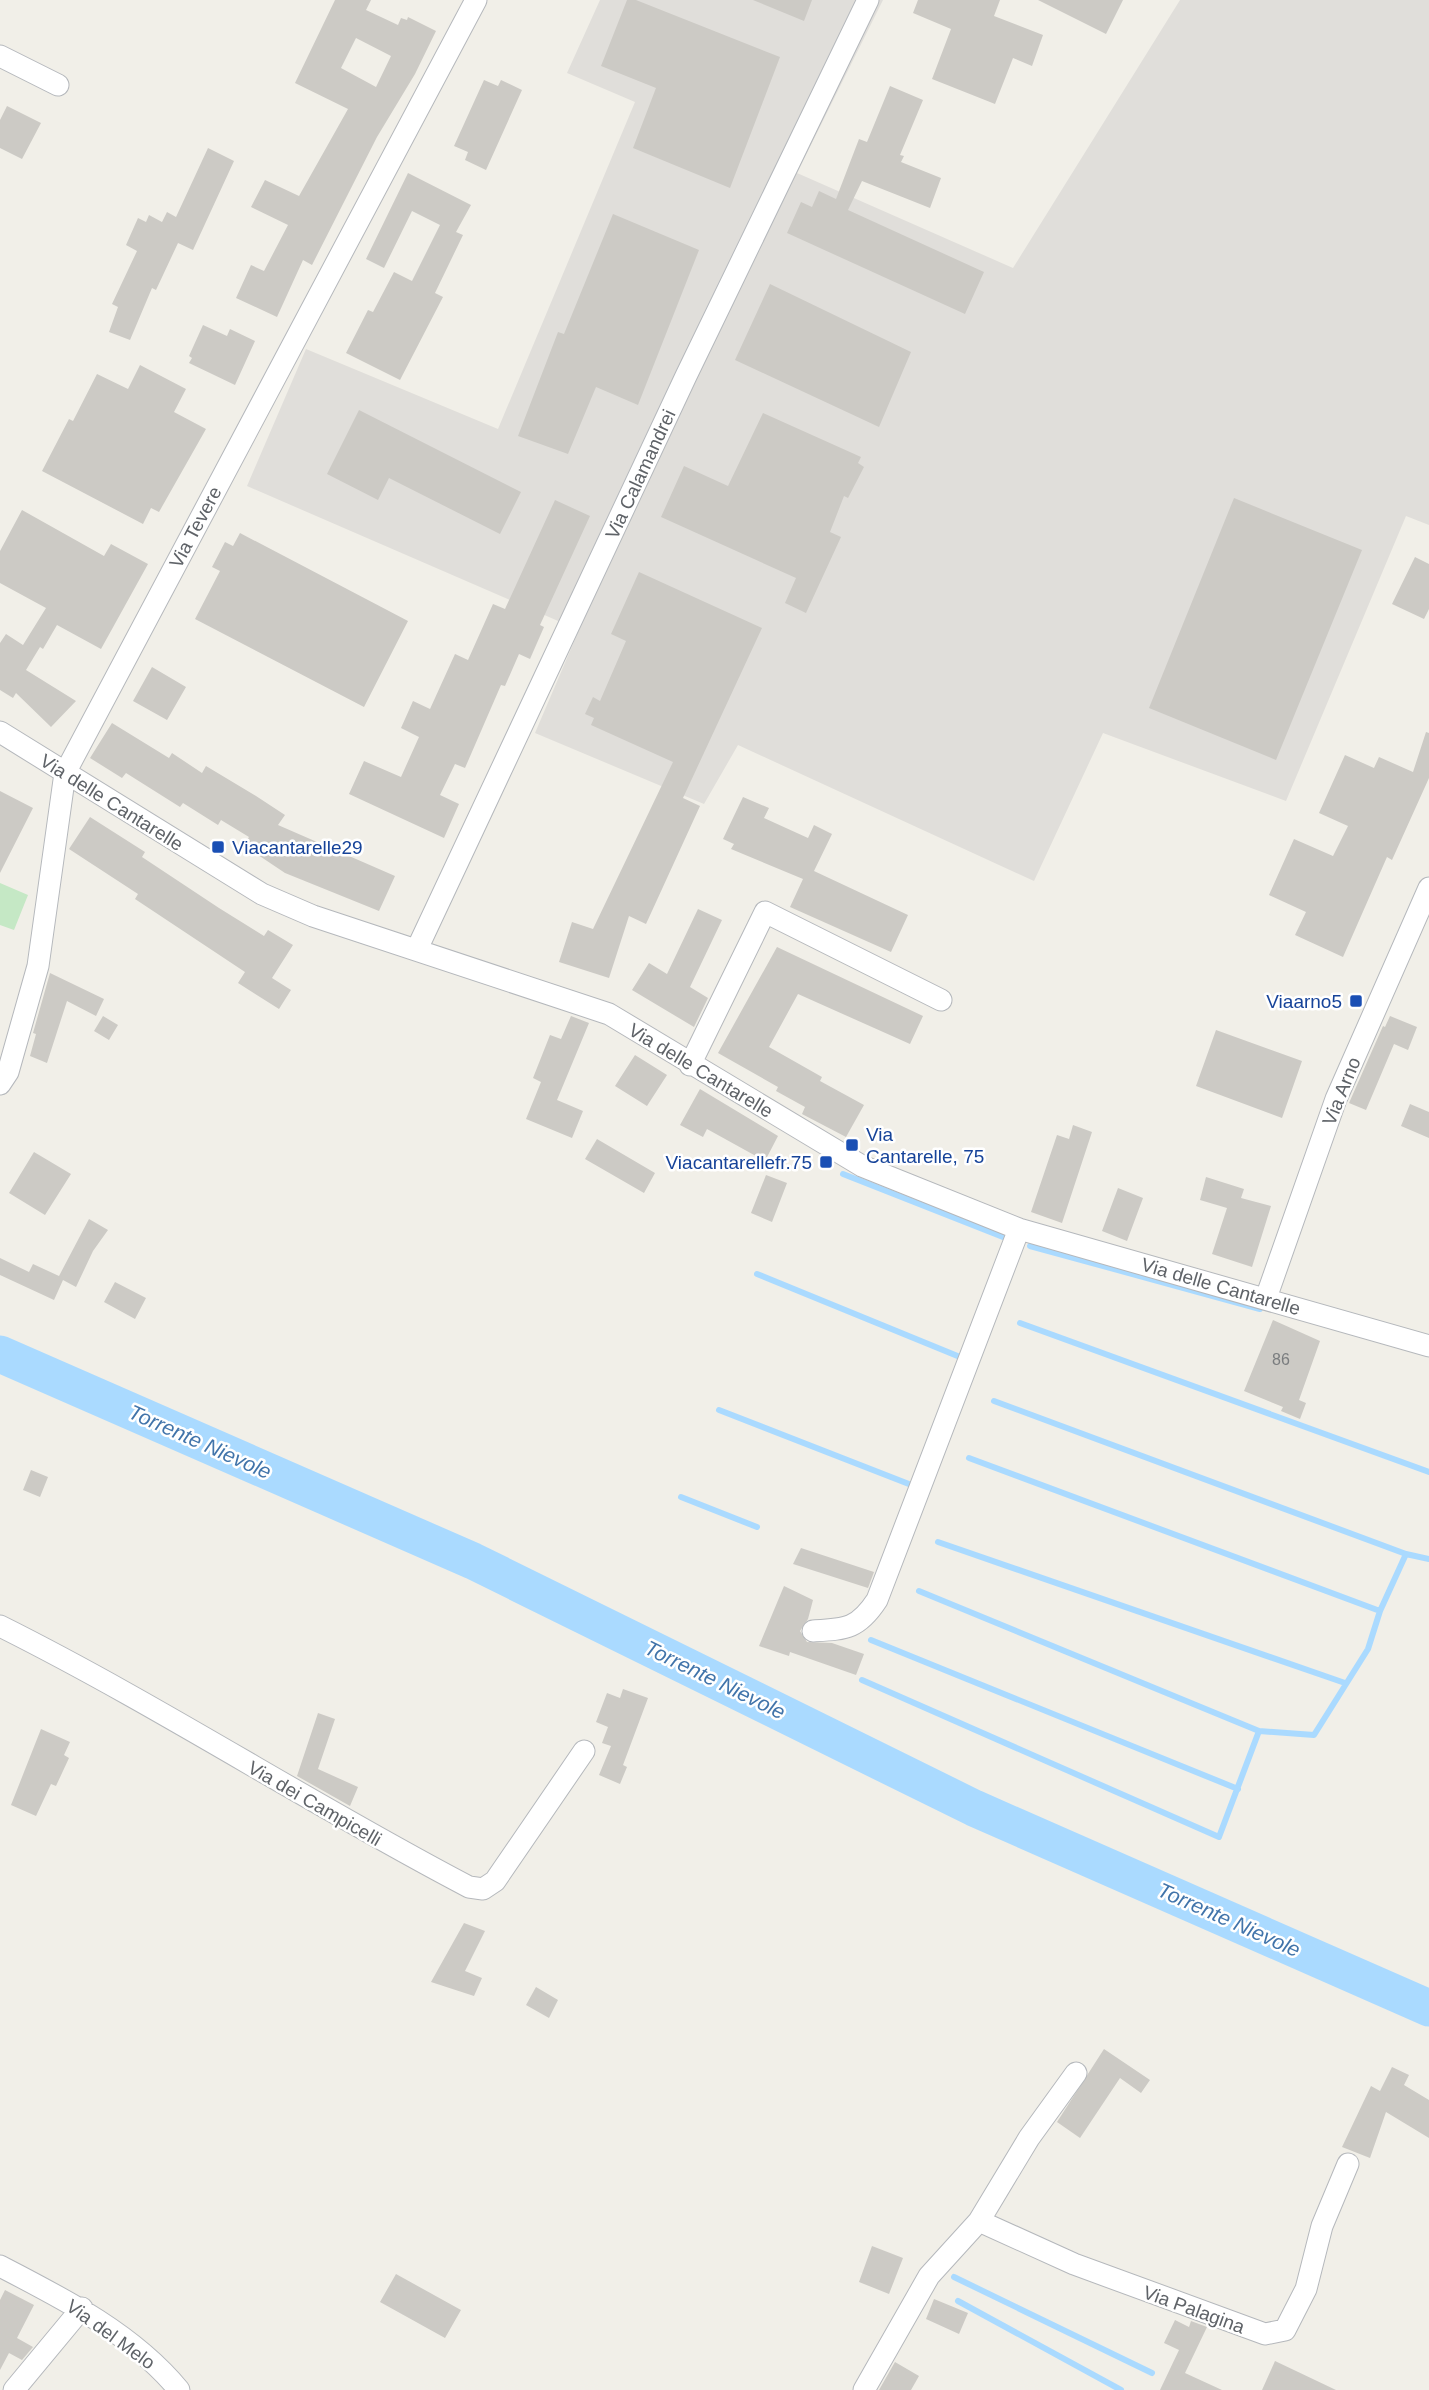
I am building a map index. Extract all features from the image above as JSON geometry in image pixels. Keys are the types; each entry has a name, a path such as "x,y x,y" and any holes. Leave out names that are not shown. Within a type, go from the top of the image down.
{"street":[{"name":"Via Tevere","path":"0,1084 8,1072 38,966 65,773 475,0"},
{"name":"Via Calamandrei","path":"417,949 692,364 868,0"},
{"path":"0,56 58,85"},
{"name":"Via delle Cantarelle","path":"0,732 262,894 313,916 609,1014 862,1166 1019,1229 1429,1346"},
{"name":"Via Arno","path":"1266,1298 1336,1099 1429,888"},
{"path":"690,1065 765,912 941,1000"},
{"path":"813,1630 840,1629 857,1624 877,1600 1019,1229"},
{"name":"Via dei Campicelli","path":"0,1626 61,1657 367,1834 469,1887 483,1889 495,1881 584,1751"},
{"path":"864,2390 929,2276 979,2221 1029,2138 1076,2073"},
{"name":"Via Palagina","path":"979,2221 1074,2264 1265,2334 1285,2330 1306,2289 1322,2226 1348,2164"},
{"name":"Via del Melo","path":"0,2266 82,2308 165,2372 179,2390"},
{"path":"14,2390 82,2308"}],"shaded area":[{"path":"600,0 883,0 797,173 1013,268 1180,0 1429,0 1429,525 1406,516 1286,801 1103,733 1034,881 738,745 704,804 535,733 579,630 247,486 306,349 498,429 635,102 567,73"}],"green space":[{"path":"0,883 28,895 14,930 0,925"}],"building":[{"path":"335,0 371,0 366,10 398,25 401,18 407,20 408,17 436,31 415,74 377,137 312,265 303,260 277,317 236,298 251,265 264,271 288,225 251,207 265,180 299,196 348,109 295,83","holes":["356,38 391,56 376,87 341,68"]},
{"path":"627,0 636,0 780,57 730,188 633,148 656,88 601,66"},
{"path":"753,0 812,0 804,21"},
{"path":"918,0 1000,0 994,16 1043,35 1032,66 1013,58 995,104 932,79 951,29 913,13"},
{"path":"1038,0 1123,0 1106,34"},
{"path":"484,80 498,86 501,80 522,90 486,170 465,160 468,152 454,146"},
{"path":"890,86 923,100 900,155 904,156 901,162 941,178 930,208 862,181 848,210 984,272 965,314 787,233 801,202 812,207 819,191 836,199 859,139 867,142"},
{"path":"7,106 41,123 22,159 0,148 0,120"},
{"path":"208,148 234,161 193,250 178,243 156,290 152,288 130,340 109,332 118,307 112,304 137,251 126,245 138,218 146,222 149,215 162,222 167,212 176,217"},
{"path":"408,173 471,205 456,232 463,235 435,293 443,297 400,380 346,353 368,310 373,312 394,272 412,281 440,225 412,211 384,268 366,259"},
{"path":"613,214 699,250 638,405 596,387 568,454 518,436 558,332 564,334"},
{"path":"770,284 911,352 879,427 735,360"},
{"path":"203,325 227,336 230,329 255,341 235,385 189,363 192,358 189,356"},
{"path":"140,365 186,389 174,412 206,429 159,512 151,508 143,524 42,471 69,419 73,421 97,374 128,389"},
{"path":"359,410 521,492 500,534 389,478 378,500 327,474"},
{"path":"763,413 861,457 858,463 864,467 848,498 844,496 830,532 841,537 806,613 785,603 796,578 661,517 684,466 728,486"},
{"path":"1234,498 1362,550 1276,760 1149,708"},
{"path":"555,500 590,516 540,625 544,627 530,659 519,654 505,686 501,685 465,768 455,764 440,795 459,804 444,838 349,794 364,761 401,777 419,737 401,728 413,701 430,709 455,654 468,660 493,604 505,609"},
{"path":"22,510 104,556 111,544 148,564 101,649 57,625 26,670 76,701 51,727 16,693 13,698 0,690 0,643 6,634 23,645 46,608 0,583 0,551"},
{"path":"240,533 408,621 364,707 195,619 220,571 212,567 225,542 233,546"},
{"path":"1415,557 1429,564 1429,609 1424,619 1392,604"},
{"path":"639,572 762,628 683,798 700,806 646,924 629,916 609,978 559,962 572,922 593,929 673,762 591,725 594,718 585,714 593,697 600,701 626,641 611,634"},
{"path":"152,667 186,687 167,720 133,701"},
{"path":"112,723 169,758 172,753 202,773 206,766 256,796 285,815 278,825 395,876 379,911 285,873 243,845 249,837 221,820 218,825 183,803 180,807 126,773 122,778 90,758"},
{"path":"1426,732 1429,733 1429,778 1392,860 1387,857 1343,957 1295,935 1306,912 1269,895 1294,839 1333,856 1348,826 1319,813 1345,755 1374,768 1379,757 1413,772"},
{"path":"0,791 33,808 0,873"},
{"path":"743,797 769,808 764,818 808,838 814,825 832,834 814,871 908,915 891,952 790,907 803,879 731,849 734,844 723,839"},
{"path":"90,817 145,852 142,857 219,908 264,936 268,930 293,945 272,978 291,990 279,1009 238,983 245,972 135,899 138,894 69,849"},
{"path":"698,909 722,920 690,987 708,998 694,1027 632,990 649,963 667,974"},
{"path":"777,947 923,1016 910,1044 798,994 769,1047 822,1077 820,1081 864,1105 846,1137 802,1114 805,1107 776,1091 778,1087 718,1053"},
{"path":"50,973 104,999 96,1016 67,1001 47,1063 30,1056 36,1034 33,1033"},
{"path":"103,1016 118,1025 109,1040 94,1031"},
{"path":"571,1016 589,1023 557,1100 583,1111 572,1138 526,1119 541,1082 533,1078 550,1035 561,1039"},
{"path":"1390,1016 1417,1027 1408,1050 1394,1044 1366,1110 1349,1103"},
{"path":"1216,1030 1302,1061 1282,1118 1196,1086"},
{"path":"635,1055 667,1075 647,1106 615,1086"},
{"path":"700,1089 778,1136 765,1161 707,1129 703,1137 680,1125"},
{"path":"1410,1104 1429,1112 1429,1138 1401,1126"},
{"path":"1073,1125 1092,1132 1062,1223 1031,1212 1057,1135 1069,1139"},
{"path":"597,1139 655,1173 644,1193 585,1159"},
{"path":"34,1152 71,1174 45,1215 9,1193"},
{"path":"766,1175 787,1183 772,1222 751,1213"},
{"path":"1206,1177 1244,1189 1241,1198 1271,1206 1252,1267 1212,1254 1227,1208 1200,1200"},
{"path":"1118,1188 1143,1198 1127,1241 1102,1231"},
{"path":"89,1219 108,1230 93,1251 76,1287 63,1280 54,1300 0,1275 0,1258 29,1272 33,1264 59,1276"},
{"path":"115,1282 146,1298 135,1319 104,1302"},
{"path":"1273,1320 1320,1341 1299,1400 1306,1403 1300,1419 1281,1411 1283,1407 1244,1391"},
{"path":"31,1470 48,1477 40,1497 23,1490"},
{"path":"801,1548 874,1572 868,1588 793,1564"},
{"path":"784,1586 813,1600 808,1619 800,1631 807,1642 832,1643 864,1654 856,1675 790,1652 789,1656 759,1646"},
{"path":"623,1689 648,1698 623,1765 627,1767 620,1784 599,1775 611,1746 602,1743 608,1727 596,1722 607,1693 620,1698"},
{"path":"318,1713 335,1719 318,1769 358,1787 350,1806 297,1776"},
{"path":"41,1729 70,1742 64,1755 69,1758 56,1786 51,1784 36,1816 11,1805"},
{"path":"464,1923 485,1931 465,1971 482,1978 474,1996 431,1982"},
{"path":"536,1987 558,2000 549,2018 526,2005"},
{"path":"1104,2049 1150,2080 1141,2093 1120,2078 1080,2138 1057,2122"},
{"path":"1392,2067 1409,2075 1404,2085 1429,2100 1429,2138 1386,2112 1370,2158 1342,2147 1371,2086 1380,2091"},
{"path":"872,2246 903,2258 889,2294 859,2282"},
{"path":"396,2274 461,2310 445,2338 380,2302"},
{"path":"5,2290 34,2305 17,2338 33,2347 22,2360 9,2353 0,2370 0,2300"},
{"path":"934,2299 968,2313 959,2334 926,2319"},
{"path":"1175,2320 1189,2327 1191,2321 1207,2327 1185,2373 1222,2390 1160,2390 1179,2350 1164,2343"},
{"path":"1275,2361 1336,2390 1262,2390"},
{"path":"895,2362 919,2376 911,2390 879,2390"}],"waterway":[{"path":"843,1174 1003,1237"},
{"path":"1030,1246 1260,1309"},
{"path":"757,1274 960,1357"},
{"path":"1020,1323 1429,1472"},
{"name":"Torrente Nievole","path":"0,1354 473,1561 974,1808 1429,2008"},
{"path":"994,1401 1406,1554"},
{"path":"719,1410 914,1486"},
{"path":"969,1458 1380,1611"},
{"path":"681,1497 757,1527"},
{"path":"938,1542 1345,1683"},
{"path":"862,1680 1219,1837 1259,1731 1314,1735 1368,1649 1380,1611 1406,1554 1429,1559"},
{"path":"919,1591 1259,1731"},
{"path":"871,1640 1238,1789"},
{"path":"954,2277 1152,2373"},
{"path":"958,2301 1121,2390"}],"place":[{"name":"Viacantarelle29","path":"218,847"},
{"name":"Viaarno5","path":"1356,1001"},
{"name":"Via Cantarelle, 75","path":"852,1145"},
{"name":"Viacantarellefr.75","path":"826,1162"}]}
